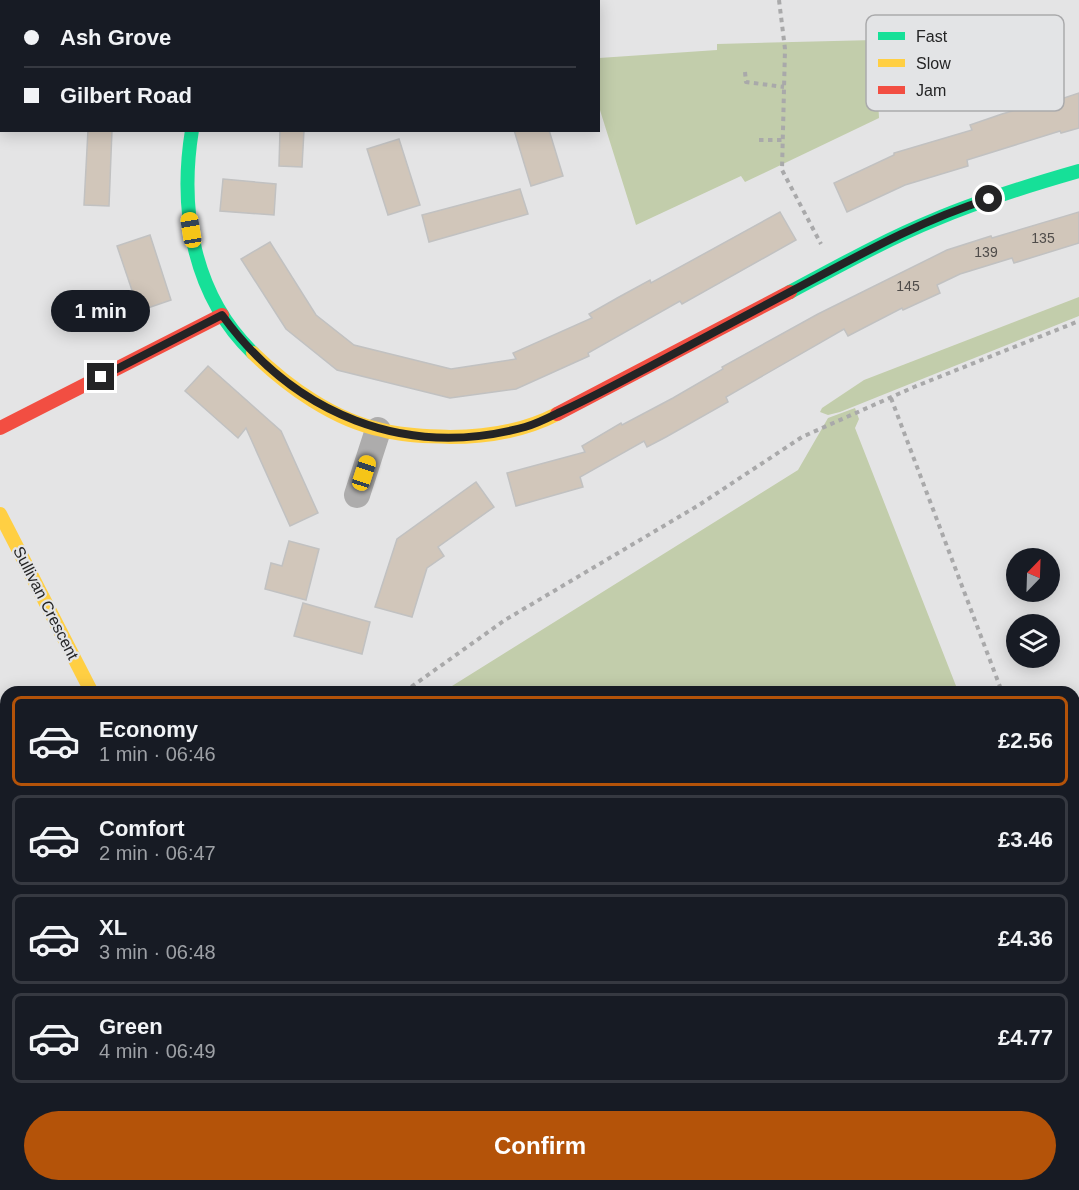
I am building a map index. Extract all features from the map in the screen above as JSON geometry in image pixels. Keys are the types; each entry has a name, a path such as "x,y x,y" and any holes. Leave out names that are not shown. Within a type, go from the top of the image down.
{"street":[{"path":"192,132 187,153 186,186 195,252 222,315 238,338 286,382 310,399 378,430 405,434 471,436 526,427 586,400 904,232 970,205 1079,171"},
{"path":"0,435 222,315"},
{"path":"357,495 378,430"},
{"name":"Sullivan Crescent","path":"0,514 88,686"}],"path":[{"path":"779,0 785,49 782,170 834,268"},
{"path":"745,72 746,82 784,87"},
{"path":"759,140 783,140"},
{"path":"412,686 505,620 699,505 802,437 914,387 1079,321"},
{"path":"891,398 1000,686"}],"green space":[{"path":"866,40 866,111 879,111 879,118 745,182 741,176 636,225 600,110 600,58 717,50 717,44"},
{"path":"1079,297 1079,316 840,412 828,415 820,412 822,408 864,380"},
{"path":"855,408 859,419 855,428 956,686 452,686 798,470 828,418"}],"building":[{"path":"1079,93 1079,128 1061,133 1060,131 967,160 968,166 905,185 847,212 834,183 894,153 972,130 970,125 1002,114 1012,111 1064,111 1064,98"},
{"path":"88,132 112,132 109,206 84,205"},
{"path":"280,132 304,132 302,167 279,166"},
{"path":"515,132 550,132 563,176 531,186"},
{"path":"399,139 420,205 388,215 367,149"},
{"path":"223,179 276,184 274,215 220,211"},
{"path":"520,189 528,214 429,242 422,215"},
{"path":"780,212 796,240 682,304 680,301 588,353 589,356 516,389 450,398 337,370 286,329 241,259 270,242 316,315 354,345 451,369 516,359 513,353 592,318 589,314 619,297 650,280 651,283"},
{"path":"1079,212 1079,243 1014,263 1012,258 960,274 937,285 940,293 903,310 902,308 848,336 844,329 726,397 728,402 666,437 647,447 644,441 580,477 583,487 516,506 507,473 585,452 582,446 621,423 622,425 673,398 723,369 722,367 818,314 947,250"},
{"path":"150,235 171,300 139,311 117,246"},
{"path":"208,366 281,431 318,513 290,526 246,428 238,438 185,391"},
{"path":"476,482 494,507 438,547 444,556 427,568 412,617 375,607 397,539"},
{"path":"289,541 319,549 306,600 265,589 271,563 282,566"},
{"path":"303,603 370,622 362,654 294,636"}],"traffic: fast":[{"path":"192,132 188,160 188,190 195,250 216,305 253,353"},
{"path":"790,292 879,245 934,220 1006,193 1079,171"}],"traffic: slow":[{"path":"253,353 281,378 329,410 347,419 390,432 450,437 478,436 519,429 557,414"},
{"path":"0,514 88,686"}],"traffic: jam":[{"path":"557,414 790,292"},
{"path":"0,428 222,315"}],"route":[{"path":"101,377 222,315 238,338 286,382 310,399 364,425 378,430 405,434 443,436 471,436 526,427 586,400 904,232 989,199"}]}
